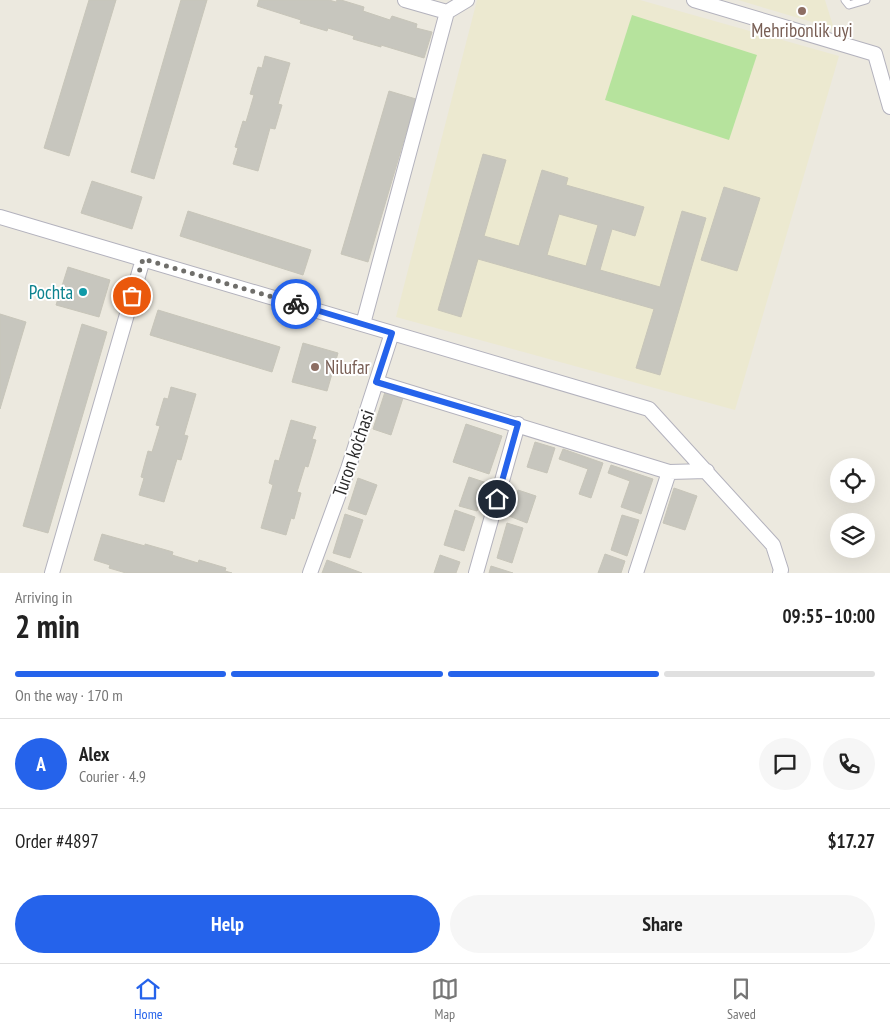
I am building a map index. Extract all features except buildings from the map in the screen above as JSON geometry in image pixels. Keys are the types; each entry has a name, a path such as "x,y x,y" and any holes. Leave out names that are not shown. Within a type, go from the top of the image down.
{"street":[{"path":"405,0 447,12"},
{"path":"363,324 447,12 467,0"},
{"path":"694,0 875,54 890,108"},
{"path":"0,217 649,409 773,544 780,573"},
{"path":"52,573 143,259"},
{"name":"Turon ko'chasi","path":"310,573 348,469 392,333"},
{"path":"376,382 518,424 669,472 707,471"},
{"path":"476,573 518,424"},
{"path":"636,573 669,472"}],"lane":[{"path":"845,0 849,5 866,0"}],"shaded area":[{"path":"477,0 640,0 839,56 735,410 396,317"},
{"name":"Mehribonlik uyi","path":"738,0 825,0 834,29 812,22"}],"green space":[{"path":"632,15 757,55 729,140 605,100"}],"way so far":[{"path":"132,296 143,259 296,304"}],"place":[{"name":"Mehribonlik uyi","path":"802,11"},
{"name":"Pochta","path":"83,292"},
{"name":"Nilufar","path":"315,367"}],"route":[{"path":"296,304 392,333 376,382 518,424 497,499"}]}
